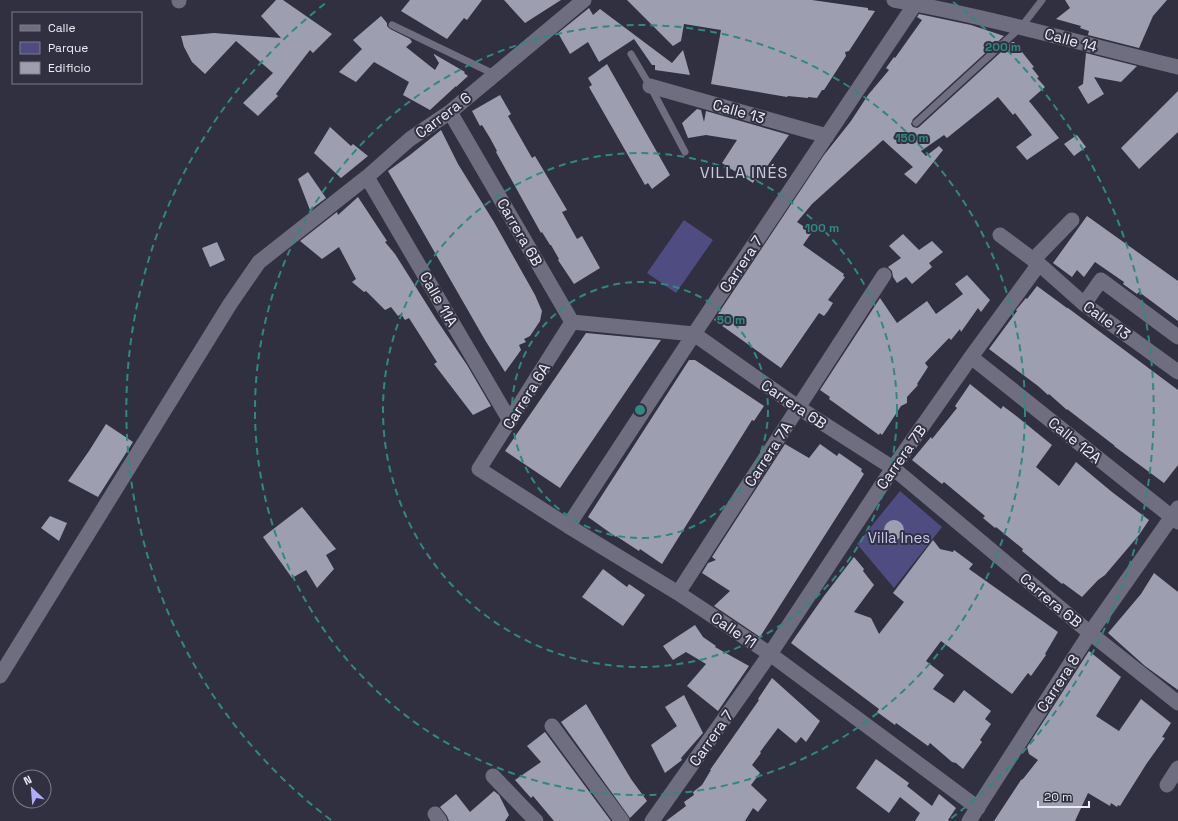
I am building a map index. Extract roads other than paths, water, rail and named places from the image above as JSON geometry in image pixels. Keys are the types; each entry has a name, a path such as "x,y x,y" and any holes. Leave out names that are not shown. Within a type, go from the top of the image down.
{"street":[{"name":"Carrera 6","path":"0,676 230,304 258,262 367,177 410,139 450,112 584,0"},
{"name":"Calle 14","path":"894,0 1022,26 1050,35 1178,67"},
{"name":"Carrera 7","path":"568,526 694,334 915,4"},
{"name":"Calle 13","path":"650,86 827,136"},
{"name":"Carrera 6B","path":"450,112 572,322 694,334 799,408 893,468 1090,633 1178,703"},
{"name":"Calle 11A","path":"367,177 510,421"},
{"name":"Carrera 7B","path":"770,654 893,468 1036,262 1072,220"},
{"name":"Calle 13","path":"1000,235 1036,262 1084,304 1178,372"},
{"name":"Carrera 7A","path":"678,593 884,275"},
{"name":"Calle 13","path":"1084,304 1101,280 1178,337"},
{"name":"Carrera 6A","path":"478,469 572,322"},
{"name":"Calle 12A","path":"971,357 1176,516"},
{"name":"Calle 11","path":"478,469 678,593 770,654 978,808"},
{"name":"Carrera 8","path":"969,821 1090,633 1176,516"},
{"name":"Carrera 7","path":"652,821 770,654"},
{"path":"552,726 622,821"},
{"path":"1167,785 1178,768"},
{"path":"493,776 536,821"}],"lane":[{"path":"916,123 1022,26 1042,0"},
{"path":"392,25 494,74"},
{"path":"631,54 685,152"}],"district":[{"name":"VILLA INÉS","path":"744,172"}],"park label":[{"name":"Villa Ines","path":"899,537"}]}
